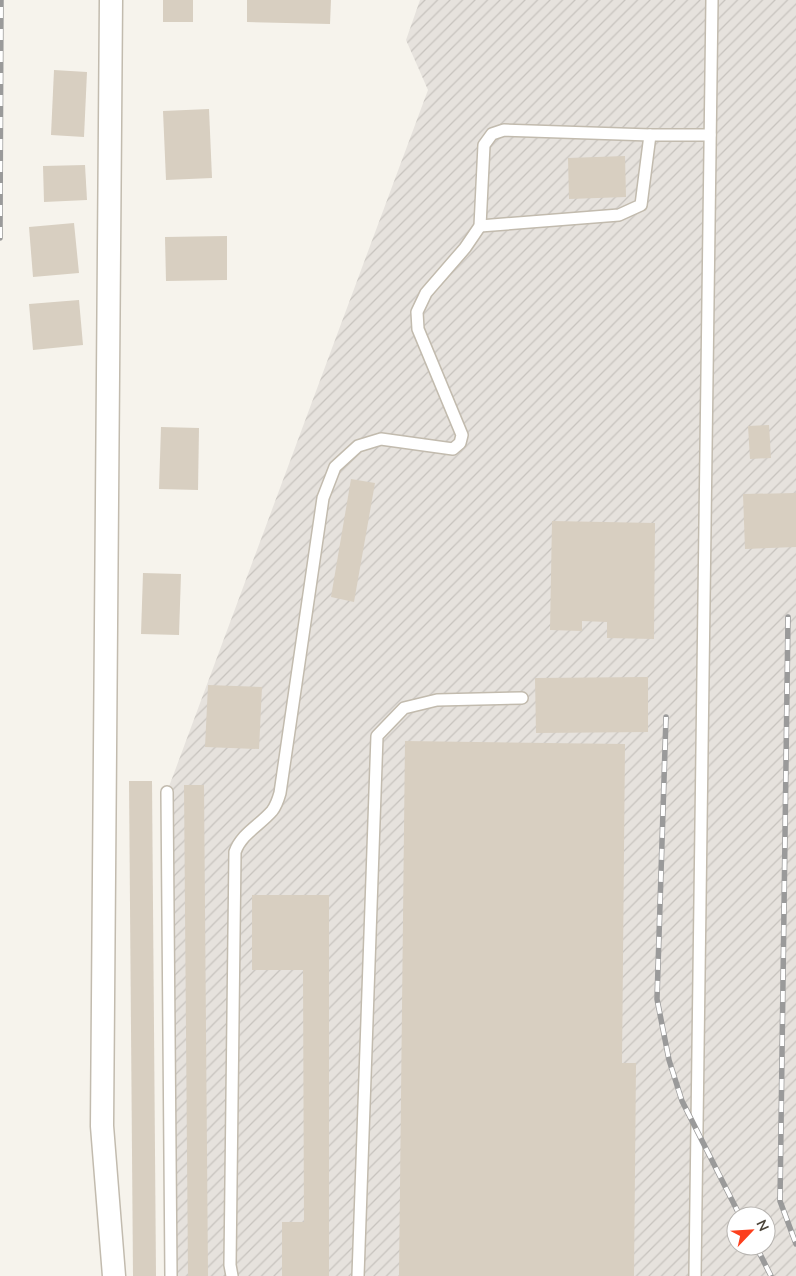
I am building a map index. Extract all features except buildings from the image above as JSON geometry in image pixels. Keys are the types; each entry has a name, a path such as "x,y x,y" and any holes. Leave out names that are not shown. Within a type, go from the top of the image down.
{"street":[{"path":"111,0 102,1126 114,1276"}],"lane":[{"path":"696,1276 712,0"},
{"path":"232,1276 230,1265 235,852 238,843 272,811 278,802 323,498 335,467 358,446 381,438 453,449 460,443 462,435 418,329 417,312 426,293 465,248 480,226 484,145 492,134 504,130 710,135"},
{"path":"480,226 619,215 641,204 650,135"},
{"path":"358,1276 377,736 404,708 437,700 522,698"},
{"path":"167,792 171,1276"}],"shaded area":[{"path":"420,0 796,0 796,1276 168,1276 167,792 428,90 406,40"}],"railway":[{"path":"0,238 1,0"},
{"path":"788,617 780,1201 796,1244"},
{"path":"666,717 657,999 669,1060 682,1101 735,1206"},
{"path":"761,1256 771,1276"}]}
